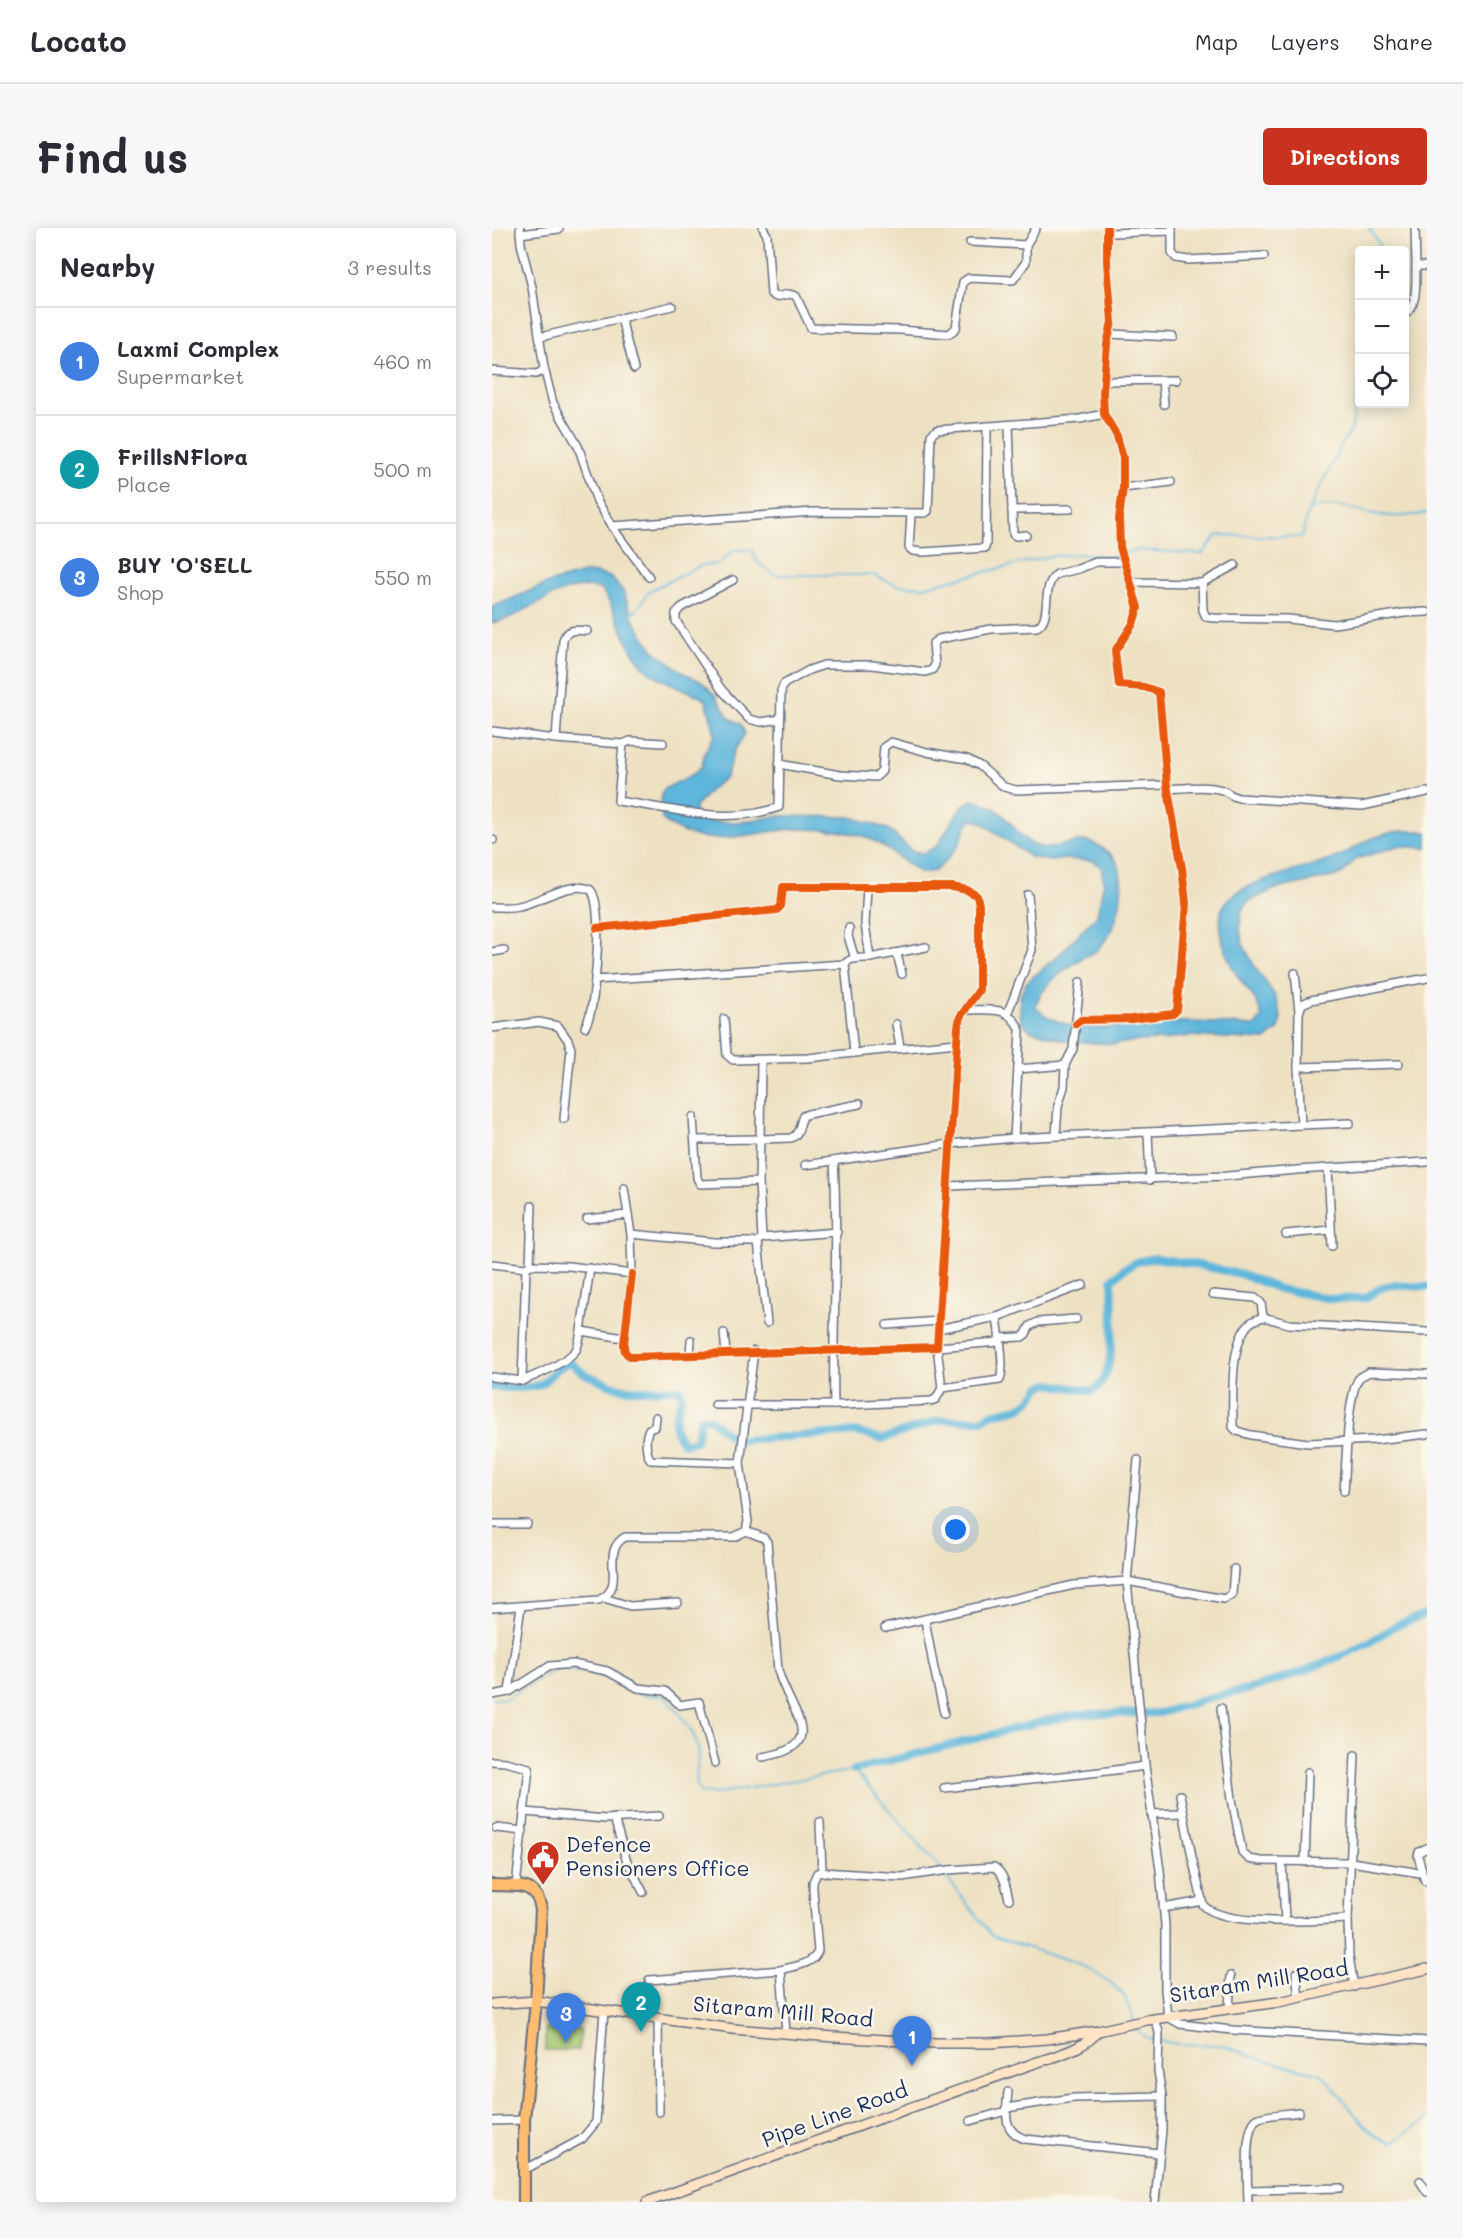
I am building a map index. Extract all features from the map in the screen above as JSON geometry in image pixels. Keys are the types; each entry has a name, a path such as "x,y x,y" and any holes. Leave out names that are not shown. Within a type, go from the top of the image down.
{"main road":[{"path":"492,1885 516,1886 534,1891 539,1898 541,1910 536,2001 524,2120 524,2202"},
{"name":"Sitaram Mill Road","path":"492,2004 536,2001 733,2029 935,2043 991,2043 1047,2039 1151,2019 1299,1998 1427,1969"},
{"name":"Pipe Line Road","path":"647,2202 1085,2044 1093,2039 1098,2031"}],"street":[{"path":"763,228 767,234 771,294 776,297 789,294 796,296 811,328 900,330 949,334 956,328 963,282 969,278 1013,280 1026,262 1026,245 1036,228"},
{"path":"1409,311 1413,305 1416,266 1415,228"},
{"path":"559,229 520,231 544,368 553,403 578,446 597,501 649,577"},
{"path":"1076,1024 1081,1020 1168,1016 1177,1010 1186,903 1168,787 1159,692 1144,687 1119,685 1114,651 1133,624 1138,608 1120,547 1119,519 1123,488 1123,458 1117,436 1104,414 1104,381 1112,303 1107,263 1107,231 1172,229 1172,253 1176,258 1188,260 1264,256"},
{"path":"970,242 1026,245"},
{"path":"1416,266 1427,266"},
{"path":"540,338 672,306"},
{"path":"621,318 634,369"},
{"path":"1110,334 1173,337"},
{"path":"492,371 536,374 544,368"},
{"path":"1162,380 1164,404"},
{"path":"1104,381 1176,380"},
{"path":"612,526 814,512 925,513 928,511 931,435 937,430 1080,419 1104,414"},
{"path":"1009,425 1013,534 1026,535"},
{"path":"911,514 909,548 913,551 985,548 987,426"},
{"path":"1123,488 1171,482"},
{"path":"1012,510 1070,509"},
{"path":"623,744 618,801 714,815 759,814 778,807 781,691 784,684 809,670 824,665 872,665 925,672 932,670 935,665 933,644 939,639 991,629 1037,627 1044,618 1048,589 1053,576 1090,563 1123,559"},
{"path":"1131,582 1202,583 1235,565"},
{"path":"733,580 682,607 676,613 676,621 721,689 749,719 761,722 780,719"},
{"path":"1202,583 1203,610 1206,617 1288,619 1334,624 1404,613 1427,612"},
{"path":"556,739 563,640 565,634 572,630 587,631"},
{"path":"492,734 623,744 630,741 663,743"},
{"path":"779,764 840,775 876,777 882,771 884,747 891,742 927,752 967,759 980,766 1004,787 1016,790 1168,787 1214,789 1225,791 1230,796 1239,798 1362,806 1427,792"},
{"path":"597,928 777,910 781,906 783,886 952,887 968,890 977,896 979,990 960,1017 957,1043 936,1347 942,1388 936,1399 931,1401 834,1405 715,1405"},
{"path":"867,887 865,924 870,958"},
{"path":"492,907 516,907 575,888 589,888 593,891 596,898 597,961 590,1015 585,1027"},
{"path":"1008,1012 1032,950 1028,895"},
{"path":"849,928 848,936 855,959"},
{"path":"594,980 845,964 855,959 926,946"},
{"path":"492,952 504,950"},
{"path":"894,953 898,958 902,974"},
{"path":"845,964 854,1053"},
{"path":"1294,973 1299,1013 1298,1067 1302,1125"},
{"path":"1299,1013 1302,1004 1311,1000 1427,978"},
{"path":"1056,1136 1065,1065 1073,1049 1080,982"},
{"path":"967,1010 1008,1012 1016,1019 1020,1031 1014,1138"},
{"path":"724,1019 725,1046 729,1058 761,1060 957,1043"},
{"path":"492,1028 539,1022 558,1026 568,1040 571,1049 564,1119"},
{"path":"896,1024 900,1047"},
{"path":"761,1060 760,1240 767,1323"},
{"path":"1298,1067 1399,1064"},
{"path":"1018,1069 1065,1065"},
{"path":"695,1140 791,1138 796,1136 802,1116 859,1104"},
{"path":"693,1117 697,1178 700,1184 759,1182"},
{"path":"805,1165 950,1144 1014,1138 1350,1123"},
{"path":"1148,1132 1150,1180"},
{"path":"834,1161 837,1232 833,1351 834,1405"},
{"path":"947,1186 1239,1176 1427,1162"},
{"path":"1328,1168 1332,1246"},
{"path":"624,1188 631,1234 632,1274 624,1351 632,1357 936,1347 1022,1336 1026,1334 1030,1326 1038,1322 1076,1319"},
{"path":"522,1381 532,1206"},
{"path":"586,1219 628,1215"},
{"path":"1286,1234 1331,1230"},
{"path":"631,1234 714,1242 837,1232"},
{"path":"492,1264 590,1268 632,1274"},
{"path":"492,1377 522,1381 546,1371 570,1355 578,1346 590,1268"},
{"path":"887,1325 938,1325 997,1317 1083,1285"},
{"path":"1213,1294 1255,1298 1261,1303 1263,1317"},
{"path":"942,1388 1000,1380 1002,1374 997,1317"},
{"path":"1427,1332 1289,1324 1263,1317 1251,1322 1243,1332 1236,1354 1233,1427 1237,1431 1251,1435 1308,1443 1427,1434"},
{"path":"581,1331 624,1338"},
{"path":"724,1333 726,1353"},
{"path":"690,1355 691,1340"},
{"path":"746,1531 748,1521 740,1463 754,1352"},
{"path":"1344,1491 1349,1413 1360,1376 1369,1372 1427,1374"},
{"path":"656,1417 655,1427 649,1429 647,1435 647,1455 651,1460 740,1463"},
{"path":"1138,1460 1127,1581 1145,1766 1163,1908 1168,2017 1180,2024 1232,2030 1427,2041"},
{"path":"492,1524 527,1524"},
{"path":"492,1608 599,1600 608,1596 613,1585 614,1551 617,1541 625,1537 735,1537 746,1531 764,1538 767,1542 778,1670 781,1684 798,1716 802,1732 799,1742 791,1750 762,1757"},
{"path":"885,1628 925,1620 956,1610 1074,1586 1127,1581 1224,1599 1229,1598 1232,1594 1234,1569"},
{"path":"604,1598 630,1606 678,1603"},
{"path":"509,1692 521,1606"},
{"path":"925,1620 944,1713"},
{"path":"492,1695 509,1692 550,1666 573,1664 608,1671 638,1688 665,1691 680,1706 698,1701 701,1704 715,1764"},
{"path":"1221,1708 1232,1799 1242,1852 1250,1859 1282,1862 1351,1862 1422,1872"},
{"path":"1354,1987 1349,1956 1348,1919 1355,1755"},
{"path":"492,1761 529,1768 516,1886"},
{"path":"944,1788 1082,1775 1145,1766"},
{"path":"1305,1862 1308,1772"},
{"path":"1180,1794 1202,1899 1208,1911 1234,1918 1285,1921 1348,1919"},
{"path":"525,1812 562,1817 659,1816"},
{"path":"1152,1815 1183,1813"},
{"path":"614,1818 626,1859 644,1892"},
{"path":"820,1822 822,1872"},
{"path":"496,1828 523,1831"},
{"path":"1425,1881 1418,1856 1423,1849 1427,1848"},
{"path":"1282,1862 1285,1921"},
{"path":"649,1980 781,1970 807,1963 816,1956 818,1951 813,1882 815,1876 822,1872 896,1877 937,1871 994,1868 1000,1871 1009,1899"},
{"path":"1163,1908 1202,1899"},
{"path":"781,1970 786,2033"},
{"path":"1296,1974 1299,1998"},
{"path":"1229,2009 1231,1976"},
{"path":"524,2170 582,2139 596,2122 604,2011"},
{"path":"658,2019 659,2112"},
{"path":"1151,2019 1159,2032 1162,2096 1162,2130 1155,2202"},
{"path":"1008,2092 1006,2109 1009,2128 1015,2136 1025,2139 1159,2153"},
{"path":"970,2121 1006,2109 1073,2098 1162,2096"},
{"path":"1248,2202 1249,2143 1252,2124 1258,2118 1299,2112"},
{"path":"492,2121 524,2120"},
{"path":"1420,2181 1427,2192"},
{"path":"1248,2190 1340,2188"}],"green space":[{"path":"545,2029 580,2029 579,2050 545,2050"}],"water":[{"path":"584,573 596,573 610,577 623,591 634,621 654,651 684,673 702,682 715,695 729,718 741,724 745,734 734,751 726,777 695,807 696,818 716,822 739,822 779,816 851,817 888,829 912,851 924,853 937,846 962,806 972,800 989,805 999,812 1034,845 1049,848 1082,841 1090,842 1110,854 1116,860 1121,877 1120,900 1115,922 1105,941 1096,950 1054,979 1038,999 1035,1007 1049,1017 1066,1024 1105,1028 1192,1022 1256,1026 1262,1017 1260,1010 1233,969 1224,945 1220,920 1227,902 1238,892 1253,884 1325,862 1387,833 1427,832 1427,848 1398,846 1356,859 1341,875 1275,889 1248,902 1241,911 1240,931 1243,944 1256,969 1274,994 1281,1016 1279,1029 1265,1040 1188,1036 1113,1044 1067,1041 1030,1030 1021,1021 1020,996 1026,983 1060,954 1097,915 1104,882 1101,867 1094,861 1065,859 1051,861 1030,857 981,822 972,819 958,846 944,863 935,871 921,873 879,844 850,833 795,829 709,838 693,836 677,830 662,819 661,795 664,789 692,775 702,766 705,752 715,734 706,700 658,677 642,665 601,589 586,587 559,593 506,619 492,623 492,607 551,582"}],"waterway":[{"path":"1369,228 1379,246"},
{"path":"629,614 637,610 649,591 702,565 719,564 734,550 752,550 757,562 776,575 874,575 895,585 923,587 1051,556 1087,554 1106,557 1139,550 1202,554 1218,535 1302,537 1307,514 1342,443 1351,432 1355,406"},
{"path":"1309,509 1332,506 1394,516 1427,513"},
{"path":"492,1387 519,1388 540,1385 559,1368 570,1362 585,1374 619,1388 679,1389 682,1396 675,1426 684,1444 696,1441 701,1418 709,1418 732,1438 742,1440 856,1432 882,1439 940,1420 982,1420 992,1414 1019,1408 1029,1402 1040,1387 1048,1384 1092,1391 1100,1384 1110,1358 1113,1323 1112,1280 1124,1269 1139,1261 1155,1258 1193,1264 1240,1274 1279,1289 1332,1299 1365,1298 1391,1285 1427,1287"},
{"path":"854,1770 1044,1721 1082,1714 1160,1713 1217,1696 1247,1690 1341,1656 1370,1642 1395,1626 1427,1614"},
{"path":"493,1698 505,1699 559,1668 608,1676 643,1695 665,1696 684,1720 696,1741 699,1754 696,1782 701,1793 714,1794 854,1770 941,1869"},
{"path":"944,1874 992,1936 1083,1966 1110,1982 1125,1997 1134,2021"},
{"path":"1136,2026 1138,2031 1149,2039 1178,2044 1221,2045 1263,2060 1322,2074 1363,2124 1379,2138 1392,2143 1427,2119"}],"cycle path":[{"path":"1076,1024 1081,1020 1131,1019 1173,1014 1177,1010 1186,903 1167,785 1159,692 1144,687 1119,685 1115,651 1133,624 1138,608 1120,547 1119,519 1123,488 1123,458 1117,436 1104,414 1103,392 1107,344 1112,322 1107,263 1107,228"},
{"path":"597,928 777,910 781,906 783,887 952,887 967,890 977,896 979,905 979,990 960,1017 958,1027 937,1347 632,1357 624,1349 632,1274"}],"place":[{"name":"Defence Pensioners Office","path":"543,1886"},
{"name":"FrillsNFlora","path":"641,2032"},
{"name":"BUY 'O'SELL","path":"566,2043"},
{"name":"Laxmi Complex","path":"912,2066"}]}
